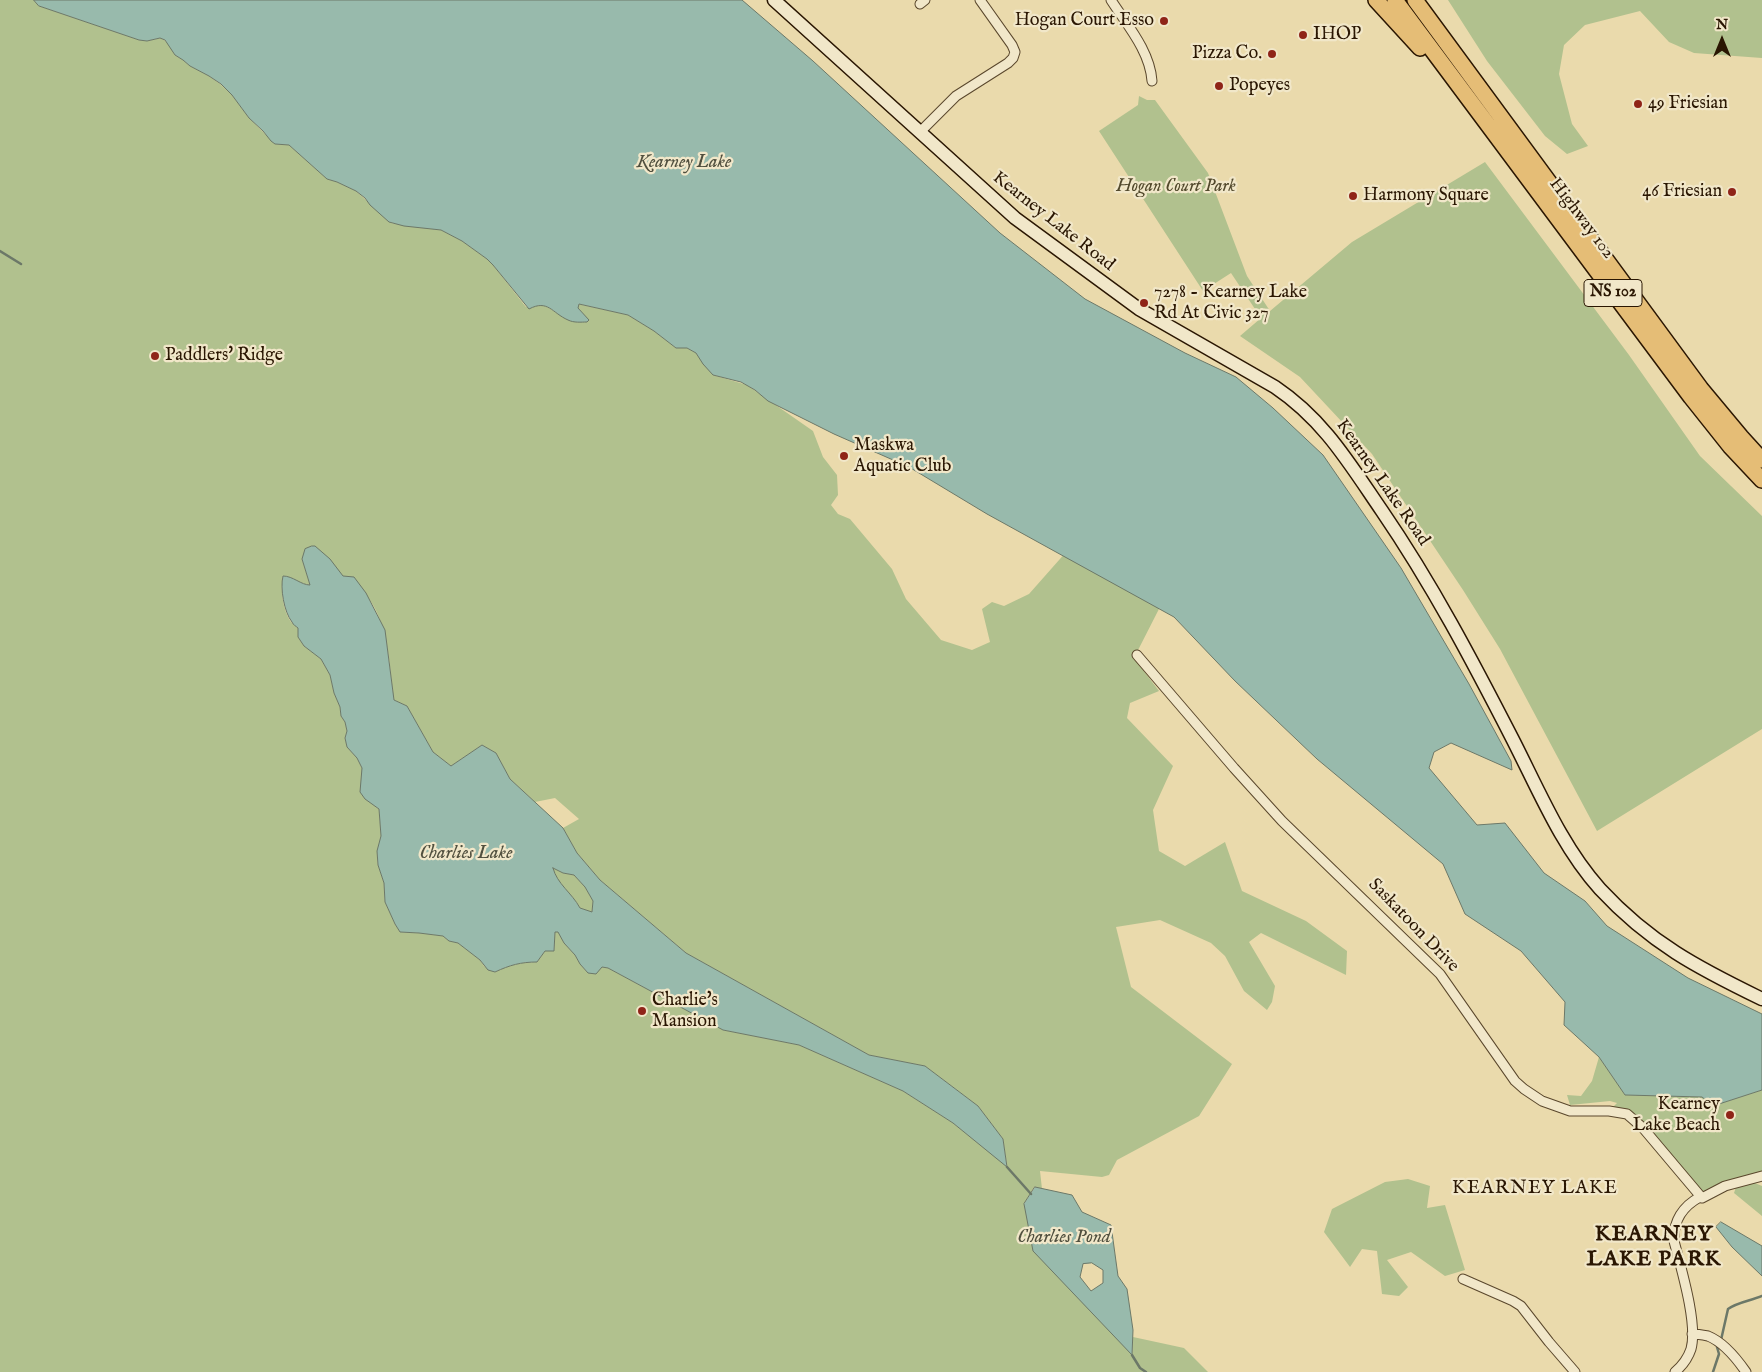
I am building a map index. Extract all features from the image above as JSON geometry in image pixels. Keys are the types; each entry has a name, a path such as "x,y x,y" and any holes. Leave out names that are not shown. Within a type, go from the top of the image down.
{"highway":[{"path":"1376,0 1471,102"},
{"name":"Highway 102","path":"1395,0 1691,397 1730,446 1762,480"},
{"name":"Highway 102","path":"1415,0 1701,389 1740,437 1762,460"},
{"path":"1427,0 1483,93"}],"main road":[{"name":"Kearney Lake Road","path":"774,0 1014,218 1139,310 1275,387 1301,407 1325,430 1412,557 1464,644 1554,819 1584,869 1616,906 1656,940 1703,970 1762,999"}],"street":[{"path":"920,132 956,96 1013,58 1012,45 980,0"},
{"path":"1111,0 1147,57 1152,81"},
{"name":"Saskatoon Drive","path":"1137,655 1282,821 1440,974 1507,1071 1520,1085 1542,1101 1570,1111 1609,1111 1627,1114 1642,1128 1702,1198"},
{"path":"1675,1372 1689,1353 1692,1334 1691,1318 1674,1241 1674,1232 1679,1218 1686,1207 1700,1197 1702,1198 1724,1186 1762,1176"},
{"path":"1463,1279 1521,1306 1575,1372"},
{"path":"1692,1334 1707,1336 1718,1343 1732,1355 1746,1372"}],"green space":[{"path":"0,0 34,0 39,6 139,40 147,41 161,38 168,43 175,55 209,76 232,95 249,118 275,144 289,145 327,179 356,191 391,223 441,230 462,241 493,265 526,307 546,306 557,313 588,320 578,308 578,304 628,315 654,331 676,348 687,348 696,353 713,375 747,385 813,431 823,457 837,475 838,495 831,505 838,514 850,519 892,569 906,599 941,640 972,650 990,642 982,609 992,602 1004,606 1029,594 1067,551 1160,607 1134,658 1159,691 1130,703 1127,718 1173,766 1153,810 1159,851 1185,866 1225,842 1242,891 1306,921 1347,951 1346,975 1261,933 1249,942 1275,986 1272,1002 1267,1010 1244,991 1225,956 1211,943 1160,920 1116,927 1131,987 1232,1064 1199,1116 1117,1160 1109,1175 1102,1177 1040,1171 1042,1189 1034,1187 1024,1204 1132,1354 1133,1337 1184,1348 1208,1372 0,1372","holes":["302,559 345,577 359,588 370,601 384,631 394,700 407,706 433,752 451,766 482,745 496,753 510,779 535,802 555,798 579,819 563,828 577,853 600,880 686,953 869,1055 925,1066 978,1106 1003,1139 1007,1166 953,1123 903,1091 799,1045 723,1030 608,968 602,967 588,973 564,943 558,931 555,932 554,951 545,951 537,962 516,964 495,972 484,966 480,960 458,943 449,941 443,936 400,932 385,902 384,883 378,865 377,858 381,836 379,809 370,802 362,775 362,768 357,758 347,747 345,722 341,716 330,675 321,659 304,646 298,637 298,628 291,622 284,606 283,576 310,585"]},
{"path":"1448,0 1762,0 1762,58 1694,53 1669,42 1640,11 1585,25 1564,45 1559,74 1572,124 1588,146 1567,154 1545,136 1487,61"},
{"name":"Hogan Court Park","path":"1139,96 1147,100 1155,100 1208,173 1247,276 1270,311 1352,242 1485,162 1629,355 1700,456 1762,516 1762,729 1597,831 1500,649 1372,454 1300,377 1240,336 1261,318 1231,273 1203,291 1099,131 1138,105"},
{"path":"552,867 563,873 574,875 585,887 593,901 592,913 580,908 557,879"},
{"path":"1599,1057 1625,1095 1702,1097 1711,1104 1719,1104 1762,1090 1762,1177 1702,1198 1634,1122 1609,1111 1617,1103 1610,1101 1570,1105 1567,1095 1581,1096 1592,1081"},
{"path":"1408,1179 1430,1186 1427,1208 1445,1205 1465,1270 1445,1276 1411,1252 1387,1260 1408,1287 1399,1296 1382,1294 1377,1251 1362,1249 1350,1267 1324,1232 1332,1209 1385,1182"},
{"path":"1750,1181 1762,1186 1762,1216 1734,1193 1737,1184"}],"water":[{"name":"Kearney Lake","path":"34,0 742,0 813,61 1000,233 1085,299 1185,353 1236,377 1273,408 1323,455 1401,568 1469,684 1511,761 1512,770 1451,743 1434,752 1429,768 1477,825 1505,823 1544,873 1585,901 1607,926 1688,978 1762,1014 1762,1090 1719,1104 1711,1104 1702,1097 1625,1095 1599,1057 1564,1025 1565,1002 1521,951 1465,914 1443,864 1317,759 1235,681 1174,617 987,514 909,467 834,434 768,401 755,390 741,382 713,375 696,353 687,348 676,348 654,331 628,315 579,304 578,308 589,320 587,322 573,322 545,306 535,306 529,309 493,265 462,241 441,230 404,226 389,222 356,191 327,179 289,145 275,144 249,118 221,84 175,55 165,40 160,38 147,41 139,40 39,6"},
{"name":"Charlies Lake","path":"315,546 330,559 343,576 354,577 366,593 385,630 394,700 407,706 433,752 451,766 482,745 496,753 510,779 563,828 577,853 600,880 686,953 869,1055 925,1066 978,1106 1003,1139 1007,1167 953,1123 903,1091 799,1045 723,1030 608,968 602,967 596,974 588,973 564,943 558,932 555,932 554,951 545,951 537,962 516,964 495,972 488,970 480,960 458,943 449,941 443,936 400,932 385,902 384,883 378,865 377,851 381,836 379,809 365,799 360,792 362,768 357,758 347,747 345,722 341,716 330,675 321,659 304,646 298,637 298,628 289,618 283,600 283,576 310,585 302,559 305,549","holes":["553,868 563,873 574,875 585,887 593,901 592,912 580,908 561,884"]},
{"name":"Charlies Pond","path":"1035,1187 1072,1195 1082,1212 1111,1225 1118,1276 1127,1289 1133,1330 1132,1355 1033,1251 1024,1204","holes":["1092,1263 1103,1270 1103,1283 1091,1291 1080,1277 1083,1264"]},
{"path":"1721,1222 1762,1246 1762,1276 1732,1247 1716,1227"}],"waterway":[{"path":"0,251 21,264"},
{"path":"1007,1167 1031,1194"},
{"path":"1721,1340 1728,1309 1762,1296"},
{"path":"1713,1372 1719,1354 1717,1347 1719,1345"},
{"path":"1132,1355 1140,1368 1146,1372"}],"place":[{"name":"Hogan Court Esso","path":"1164,21"},
{"name":"IHOP","path":"1303,35"},
{"name":"Pizza Co.","path":"1272,54"},
{"name":"Popeyes","path":"1219,86"},
{"name":"49 Friesian","path":"1638,104"},
{"name":"46 Friesian","path":"1732,192"},
{"name":"Harmony Square","path":"1353,196"},
{"name":"7278 - Kearney Lake Rd At Civic 327","path":"1144,303"},
{"name":"Paddlers' Ridge","path":"155,356"},
{"name":"Maskwa Aquatic Club","path":"844,456"},
{"name":"Charlie's Mansion","path":"642,1011"},
{"name":"Kearney Lake Beach","path":"1730,1115"}],"district":[{"name":"KEARNEY LAKE","path":"1535,1189"},
{"name":"KEARNEY LAKE PARK","path":"1654,1248"}]}
